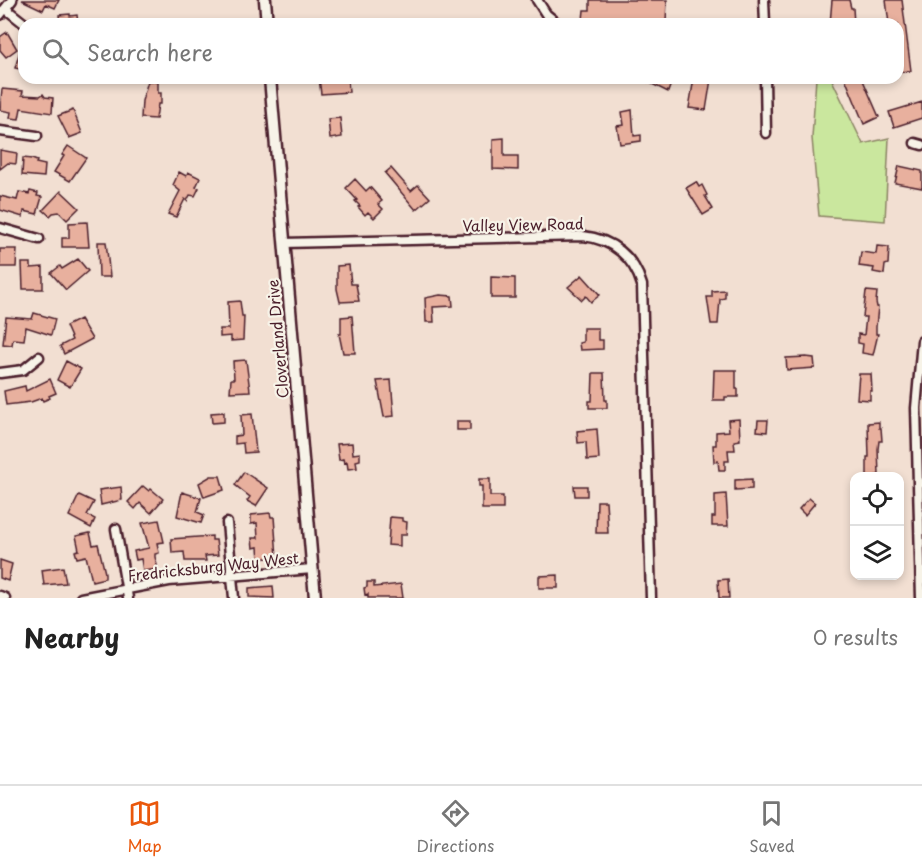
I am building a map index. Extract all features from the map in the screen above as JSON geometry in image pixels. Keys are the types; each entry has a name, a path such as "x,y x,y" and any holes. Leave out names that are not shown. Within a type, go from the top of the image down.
{"street":[{"path":"12,0 3,12 18,20"},
{"path":"265,0 266,18"},
{"path":"537,0 551,18"},
{"path":"764,0 765,18"},
{"name":"Cloverland Drive","path":"271,84 315,598"},
{"path":"765,84 766,133"},
{"path":"0,131 37,136"},
{"path":"0,228 39,239"},
{"name":"Valley View Road","path":"284,243 583,236 605,241 626,256 634,266 642,285 651,598"},
{"path":"921,598 916,400 922,340"},
{"path":"0,373 23,370 39,357"},
{"path":"227,523 234,598"},
{"path":"116,529 128,598"},
{"name":"Fredricksburg Way West","path":"81,598 169,581 312,569"},
{"path":"0,596 6,598"}],"green space":[{"path":"816,84 834,84 863,144 889,138 885,221 819,216 812,138"}],"building":[{"path":"22,0 59,0 55,8 46,4 43,10"},
{"path":"590,0 667,0 666,18 583,18 584,10 590,10"},
{"path":"832,0 849,0 853,8 854,18 830,18"},
{"path":"886,0 902,0 911,71 904,72 904,18 888,18"},
{"path":"59,15 77,15 77,18 59,18"},
{"path":"7,32 17,49 6,57 0,50 0,37"},
{"path":"147,84 158,84 161,104 158,104 156,119 141,118 142,101"},
{"path":"320,84 348,84 349,92 321,94"},
{"path":"652,84 671,84 668,92"},
{"path":"693,84 710,84 706,110 689,108"},
{"path":"847,84 865,84 879,117 864,124"},
{"path":"2,89 23,91 22,95 40,96 43,94 45,97 53,98 52,113 21,108 19,119 10,118 11,112 0,110"},
{"path":"922,102 922,118 894,127 889,112"},
{"path":"73,110 82,133 69,138 58,116"},
{"path":"632,110 634,136 641,135 641,141 620,144 617,126 624,125 622,112"},
{"path":"340,118 342,137 330,139 328,119"},
{"path":"504,138 504,156 518,156 518,170 493,169 493,139"},
{"path":"68,146 86,158 70,181 54,172"},
{"path":"0,150 17,153 16,164 8,163 0,169"},
{"path":"23,158 45,165 44,177 22,175"},
{"path":"899,166 922,171 922,188 895,183"},
{"path":"391,168 411,191 418,185 430,198 416,210 385,173"},
{"path":"179,172 186,176 188,172 200,178 195,196 190,195 187,201 185,199 176,217 168,214 180,191 173,185"},
{"path":"355,179 366,191 370,187 382,201 378,204 383,209 374,218 368,212 365,215 358,207 360,206 355,201 357,200 346,188"},
{"path":"696,182 699,187 702,185 707,195 705,196 713,209 703,215 686,188"},
{"path":"30,191 42,197 37,214 24,211 23,217 0,210 0,196 17,200 19,192 29,194"},
{"path":"61,191 79,208 67,220 59,212 50,216 43,210"},
{"path":"87,222 89,247 62,247 62,238 69,238 69,223"},
{"path":"98,242 106,242 110,277 99,277"},
{"path":"877,246 889,247 888,264 885,265 884,274 873,272 874,268 859,266 861,252 876,254"},
{"path":"0,249 17,249 16,267 0,267"},
{"path":"78,259 88,271 66,290 51,273 60,266 62,269"},
{"path":"22,263 31,263 31,268 43,267 43,289 23,289"},
{"path":"349,265 351,284 356,284 359,301 340,302 337,289 337,266"},
{"path":"582,275 600,295 591,302 586,296 582,300 568,287"},
{"path":"491,277 515,278 515,298 491,298"},
{"path":"725,290 725,298 720,299 718,324 711,324 707,297 712,297 712,291"},
{"path":"866,291 877,292 876,334 878,334 873,355 862,353 863,344 858,343 858,334 864,335 866,317 863,317"},
{"path":"440,295 452,296 453,306 433,307 434,322 426,322 425,298"},
{"path":"240,301 242,316 244,316 243,340 231,341 231,336 220,337 220,329 229,329 228,302"},
{"path":"34,313 55,319 51,335 26,327 24,340 13,339 12,345 3,344 6,317 32,319"},
{"path":"352,316 355,353 343,353 339,334 341,334 341,317"},
{"path":"80,319 92,339 64,354 60,346 72,340 66,326"},
{"path":"583,328 598,328 598,340 603,340 603,349 580,350 579,343 583,342"},
{"path":"786,358 814,358 815,368 787,370"},
{"path":"246,360 250,391 230,392 231,379 234,379 233,361"},
{"path":"66,361 81,369 70,387 57,380"},
{"path":"714,370 736,370 738,397 713,400"},
{"path":"593,373 604,373 607,408 589,408 589,401 592,401"},
{"path":"859,374 871,374 870,400 857,399"},
{"path":"50,379 56,393 49,396 50,398 43,401 42,398 31,402 6,405 4,391 25,386 26,391"},
{"path":"391,380 394,416 384,417 377,381"},
{"path":"224,412 224,422 212,423 211,413"},
{"path":"252,414 256,452 244,453 243,443 235,444 235,436 242,435 241,415"},
{"path":"739,419 740,440 734,441 735,450 728,450 729,461 725,461 725,470 719,470 718,461 714,462 713,445 716,445 716,432 729,431 728,420"},
{"path":"758,420 768,420 767,432 757,431"},
{"path":"457,421 470,421 470,430 457,430"},
{"path":"879,422 879,428 881,428 882,441 879,441 878,449 879,472 867,472 868,423"},
{"path":"597,429 599,459 587,460 586,442 578,443 577,431"},
{"path":"352,443 353,454 360,453 360,460 356,461 357,468 348,469 347,462 344,463 343,459 339,460 337,444"},
{"path":"244,472 268,488 256,506 247,501 250,497 235,485"},
{"path":"211,476 220,476 224,490 204,497 199,483"},
{"path":"479,479 490,479 490,496 503,496 503,509 482,509 482,486 479,486"},
{"path":"752,479 752,489 735,490 735,480"},
{"path":"143,486 149,491 151,489 163,499 151,513 140,503 135,509 128,502"},
{"path":"574,486 587,486 587,496 575,496"},
{"path":"121,487 122,500 101,505 99,490"},
{"path":"182,492 201,498 197,512 204,515 201,523 177,516"},
{"path":"726,494 728,526 712,526 712,517 715,517 715,495"},
{"path":"79,495 94,502 87,515 95,519 91,528 69,516"},
{"path":"809,498 815,503 805,515 799,509"},
{"path":"597,501 606,501 608,533 596,533"},
{"path":"270,513 271,517 274,517 277,557 259,559 258,547 253,548 252,538 258,538 257,523 251,524 251,515"},
{"path":"390,517 402,518 402,521 407,522 406,535 400,535 400,546 388,545"},
{"path":"159,520 164,542 157,543 159,553 155,554 155,557 158,569 143,571 141,559 136,560 134,551 149,548 142,523"},
{"path":"90,533 93,545 98,544 105,573 105,578 92,581 86,556 77,558 75,551 79,550 76,536"},
{"path":"212,536 212,540 216,540 218,555 205,556 206,561 185,561 184,552 172,553 171,539"},
{"path":"0,560 12,564 8,581 0,578"},
{"path":"63,567 66,583 44,585 42,570"},
{"path":"558,575 558,588 539,588 539,576"},
{"path":"728,579 729,598 719,598 718,580"},
{"path":"367,582 374,582 374,587 401,584 403,598 368,598 364,588 367,587"},
{"path":"273,586 274,598 249,597 249,588"}]}
